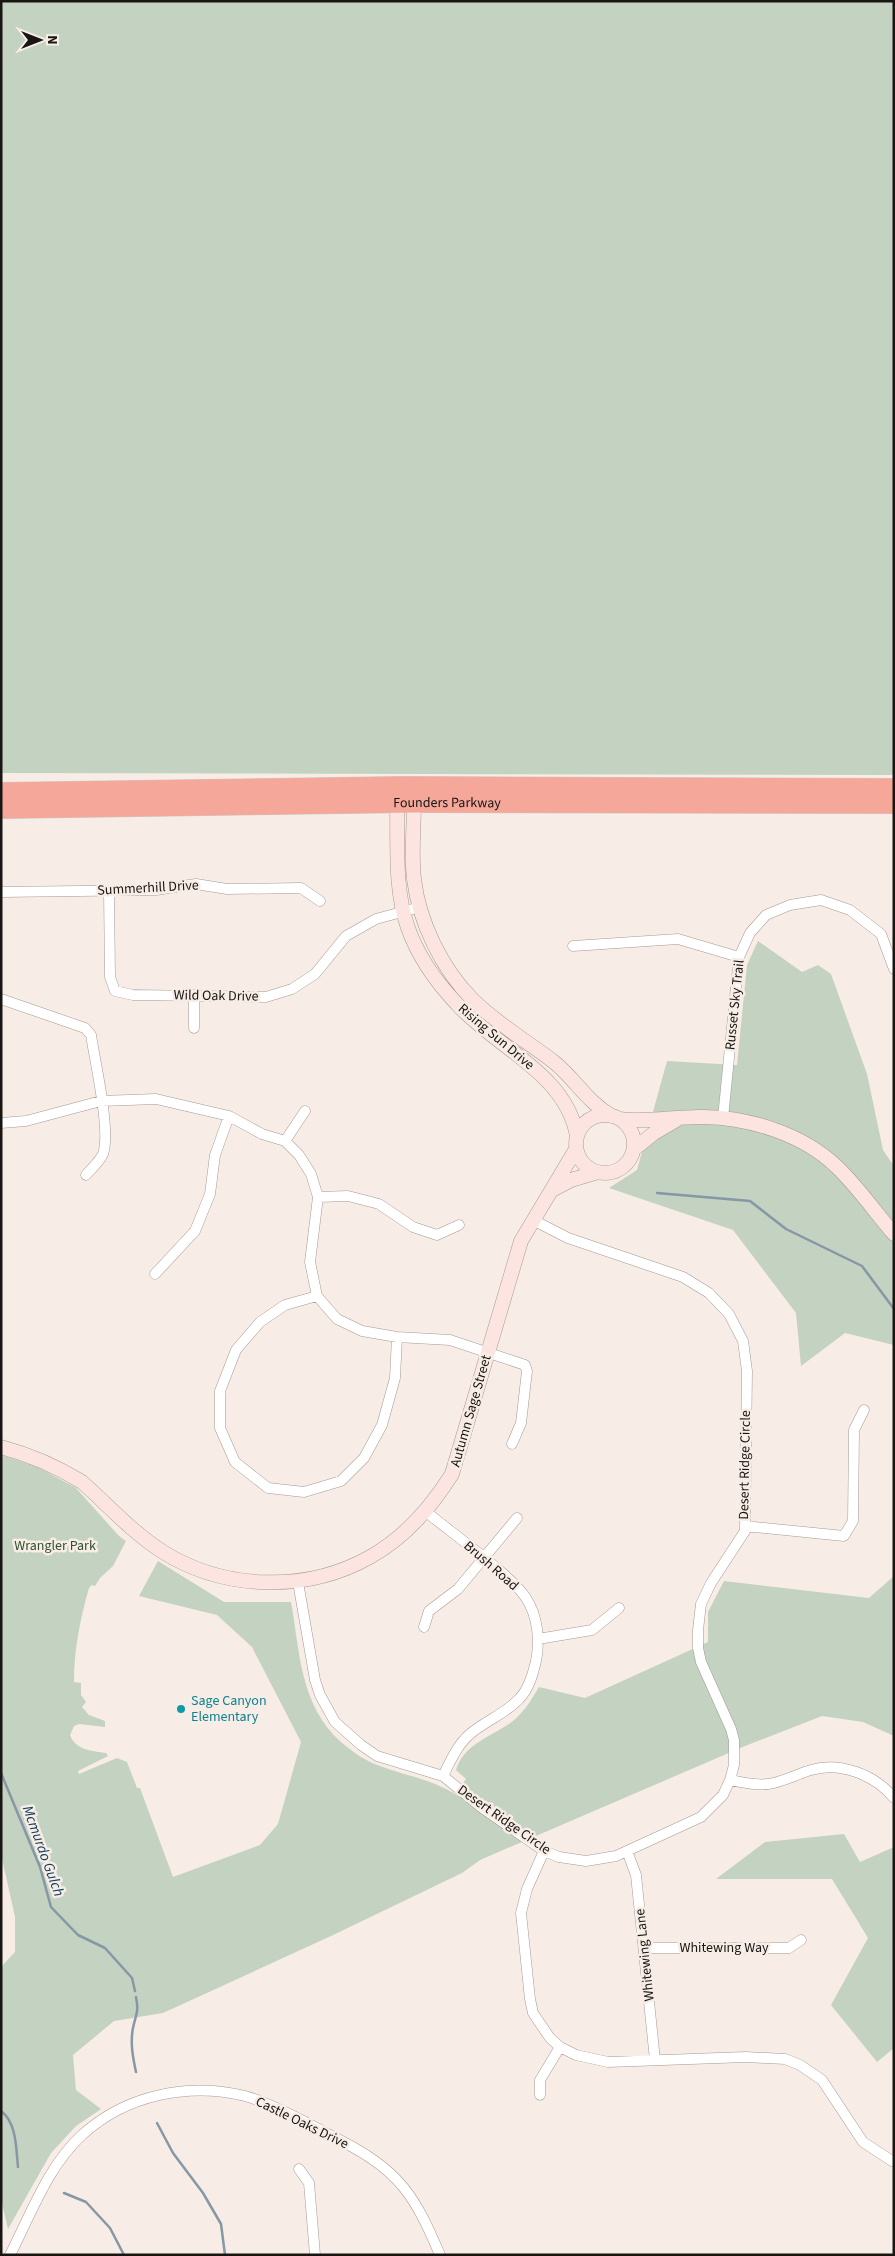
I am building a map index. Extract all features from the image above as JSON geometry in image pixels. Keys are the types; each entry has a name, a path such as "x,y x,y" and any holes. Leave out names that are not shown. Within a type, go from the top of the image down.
{"highway":[{"name":"Founders Parkway","path":"1,809 404,797 894,788"},
{"name":"Founders Parkway","path":"1,792 894,804"}],"street":[{"name":"Rising Sun Drive","path":"404,797 414,879 420,907 430,934 447,968 472,1000 556,1063 592,1102 616,1117"},
{"name":"Rising Sun Drive","path":"404,797 399,890 408,927 427,966 457,1005 498,1041 542,1075 560,1094 572,1114 576,1143"},
{"name":"Summerhill Drive","path":"1,892 156,890 196,884 227,889 301,888 320,901"},
{"name":"Wild Oak Drive","path":"109,890 110,977 115,992 133,995 266,997 292,989 314,974 346,936 376,919 420,907"},
{"name":"Russet Sky Trail","path":"723,1118 739,957 750,933 766,915 790,905 821,900 850,910 881,934 894,969"},
{"path":"573,946 678,939 739,957"},
{"path":"194,995 194,1028"},
{"path":"1,999 85,1028 91,1035 104,1127 102,1155 86,1175"},
{"path":"1,1123 26,1122 101,1101 156,1099 229,1116 262,1134 285,1141 299,1155 311,1174 318,1197 310,1262 317,1296 337,1318 362,1331 450,1340 525,1364 527,1371 522,1423 512,1444"},
{"path":"285,1141 305,1111"},
{"path":"155,1274 195,1231 210,1194 215,1155 229,1116"},
{"path":"681,1118 654,1133 634,1149 625,1166 617,1171 598,1172 584,1164 576,1143 580,1129 590,1119 598,1116 638,1121 681,1118 723,1118 766,1127 792,1138 822,1155 849,1179 894,1234"},
{"path":"616,1117 632,1132 634,1149"},
{"name":"Autumn Sage Street","path":"1,1447 34,1456 82,1482 154,1546 201,1571 245,1581 298,1582 369,1558 385,1548 426,1511 452,1474 521,1241 552,1191 576,1143"},
{"name":"Autumn Sage Street","path":"552,1191 571,1180 598,1172"},
{"path":"318,1197 348,1196 379,1204 413,1227 437,1235 459,1225"},
{"name":"Desert Ridge Circle","path":"298,1582 315,1680 320,1695 335,1722 347,1734 377,1756 443,1776 481,1807 544,1851 559,1857 586,1860 616,1856 701,1817 723,1795 734,1765 734,1740 701,1662 698,1648 698,1630 702,1604 710,1583 744,1532 747,1371 743,1341 729,1314 709,1293 683,1277 568,1238 533,1220"},
{"path":"317,1296 285,1305 260,1322 236,1350 220,1391 220,1428 235,1462 268,1488 304,1492 341,1481 364,1458 382,1425 395,1378 397,1336"},
{"path":"744,1526 844,1536 854,1521 854,1430 864,1410"},
{"name":"Brush Road","path":"426,1511 485,1558 526,1598 532,1611 538,1639 533,1672 521,1698 468,1736 458,1749 443,1776"},
{"path":"424,1627 429,1611 458,1589 517,1518"},
{"path":"538,1639 592,1630 619,1608"},
{"path":"730,1780 765,1785 823,1767 839,1767 866,1776 887,1789 894,1798"},
{"path":"544,1851 527,1889 521,1914 533,2013 550,2038 560,2047 593,2060 608,2062 746,2057 785,2058 800,2065 822,2080 863,2142 892,2161"},
{"name":"Whitewing Lane","path":"626,1851 636,1874 655,2060"},
{"name":"Whitewing Way","path":"644,1948 789,1948 801,1940"},
{"path":"540,2095 540,2080 560,2047"},
{"name":"Castle Oaks Drive","path":"10,2255 53,2170 81,2135 116,2110 143,2099 176,2090 210,2090 246,2096 302,2120 365,2154 385,2168 404,2188 423,2218 440,2255"},
{"path":"298,2169 309,2183 315,2255"}],"green space":[{"path":"1,1 894,1 894,775 1,773"},
{"path":"758,941 802,972 818,965 831,974 867,1074 883,1150 894,1166 894,1345 845,1333 801,1366 796,1313 733,1230 609,1188 637,1170 667,1061 737,1065 747,965"},
{"name":"Wrangler Park","path":"1,1455 36,1466 76,1488 119,1536 126,1541 113,1566 100,1578 95,1586 92,1585 89,1588 76,1646 74,1682 81,1683 81,1695 86,1702 82,1707 89,1715 105,1721 105,1727 79,1724 74,1726 70,1735 72,1740 80,1747 106,1753 108,1756 78,1771 79,1774 117,1758 127,1762 137,1788 140,1788 173,1877 260,1845 278,1824 301,1742 252,1647 217,1615 139,1596 158,1561 224,1602 291,1602 304,1677 317,1712 327,1727 341,1742 369,1762 427,1781 455,1794 466,1779 456,1770 465,1753 480,1741 513,1721 528,1705 539,1687 585,1698 708,1642 708,1612 724,1581 869,1598 894,1576 894,1736 863,1722 822,1716 745,1746 480,1860 462,1873 331,1936 163,2013 114,2021 73,2055 76,2090 101,2109 76,2126 51,2153 8,2229 1,2199 1,1967 15,1952 15,1917 1,1854"},
{"path":"844,1834 860,1862 894,1847 894,2048 877,2062 831,2005 868,1938 832,1879 716,1879 765,1842"}],"waterway":[{"path":"657,1193 750,1201 786,1229 862,1266 894,1309"},
{"name":"Mcmurdo Gulch","path":"1,1773 40,1867 51,1907 78,1935 105,1948 132,1978 135,1991"},
{"name":"Mcmurdo Gulch","path":"136,1997 137,2010 132,2039 136,2072"},
{"path":"1,2111 13,2129 18,2167"},
{"name":"Mcmurdo Gulch","path":"157,2123 173,2153 203,2193 221,2224 225,2255"},
{"path":"64,2193 86,2202 110,2228 124,2255"}],"place":[{"name":"Sage Canyon Elementary","path":"181,1709"}]}
